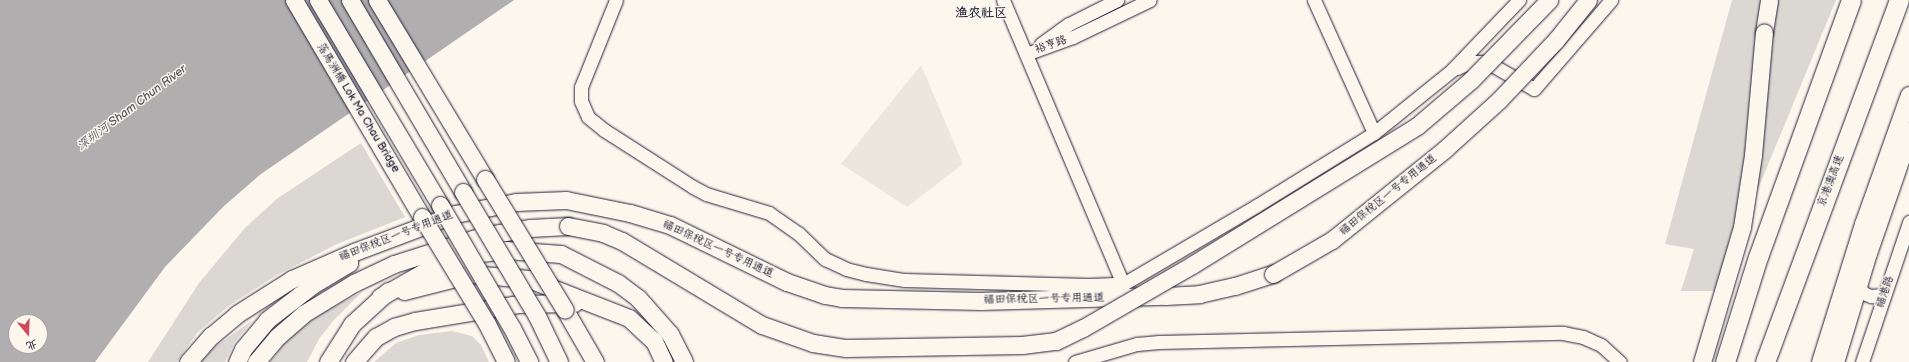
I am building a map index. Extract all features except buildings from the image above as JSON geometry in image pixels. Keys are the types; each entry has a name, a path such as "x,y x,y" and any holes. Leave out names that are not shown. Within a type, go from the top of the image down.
{"highway":[{"path":"1725,362 1758,257 1851,0"},
{"name":"京港澳高速","path":"1765,362 1778,320 1899,0"},
{"path":"1834,362 1858,284 1909,132"},
{"path":"1714,362 1758,257"}],"main road":[{"name":"落馬洲橋 Lok Ma Chau Bridge","path":"294,0 487,324 506,362"},
{"name":"落馬洲橋 Lok Ma Chau Bridge","path":"318,0 512,328 529,362"},
{"path":"350,0 537,316 559,362"},
{"path":"377,0 595,362"},
{"name":"福田保税区一号专用通道","path":"463,241 530,228 568,226 603,233 622,241 743,315 779,332 813,343 846,348 1022,345 1056,341 1083,328 1192,265 1411,131 1471,80 1549,0"},
{"name":"福田保税区一号专用通道","path":"188,362 211,336 264,295 292,279 409,230 455,214 490,205 542,200 566,200 630,213 670,225 808,290 842,298 870,300 981,301 1165,296 1199,294 1235,286 1273,274 1332,240 1445,149 1504,95 1556,40 1588,0"},
{"path":"1702,362 1742,227 1753,155 1764,32 1769,0"},
{"path":"1820,362 1863,224 1909,95"},
{"path":"237,362 256,332 288,304 348,263 409,230"},
{"path":"328,362 352,324 380,297 421,265 463,241"},
{"path":"256,362 277,336 304,314 372,273 417,255 463,241"},
{"path":"380,297 429,270 475,255 506,250 561,254 612,280 638,298 670,334 684,362"},
{"path":"380,297 471,274 529,279 613,310 642,328 654,341 664,362"},
{"path":"354,362 376,338 394,327 433,317 549,302 573,303 613,310"},
{"path":"565,310 586,362"}],"street":[{"path":"616,0 581,87 581,102 588,117 604,130 706,194 769,213 798,233 825,259 866,274 905,280 993,284 1123,284 1256,206 1374,132 1452,70 1519,0"},
{"path":"1002,0 1123,284"},
{"name":"裕亨路","path":"1026,54 1069,24 1117,0"},
{"name":"裕亨路","path":"1026,54 1073,37 1150,0"},
{"path":"1314,0 1374,132"},
{"path":"1452,70 1471,62 1487,62 1534,89 1611,0"},
{"name":"福港路","path":"1862,362 1883,295 1909,222"},
{"path":"1858,284 1862,293 1871,296 1883,295"},
{"path":"1075,362 1137,344 1159,342 1563,333 1583,337 1600,345 1620,362"}],"shaded area":[{"path":"1732,0 1836,0 1716,291 1681,291 1694,249 1665,244"},
{"path":"921,65 963,164 907,207 841,164"},
{"path":"361,143 405,217 337,244 277,275 230,305 197,333 177,362 148,362 199,283 245,228 278,198"},
{"path":"362,292 333,321 319,339 307,362 270,362 287,340 305,325 321,313"},
{"path":"253,320 235,342 225,362 201,362 213,348"},
{"path":"452,331 472,336 481,345 489,362 374,362 396,343 419,335"}],"water":[{"name":"深圳河 Sham Chun River","path":"0,0 514,0 261,174 224,206 165,267 95,362 0,362"}],"district":[{"name":"渔农社区","path":"981,13"}]}
